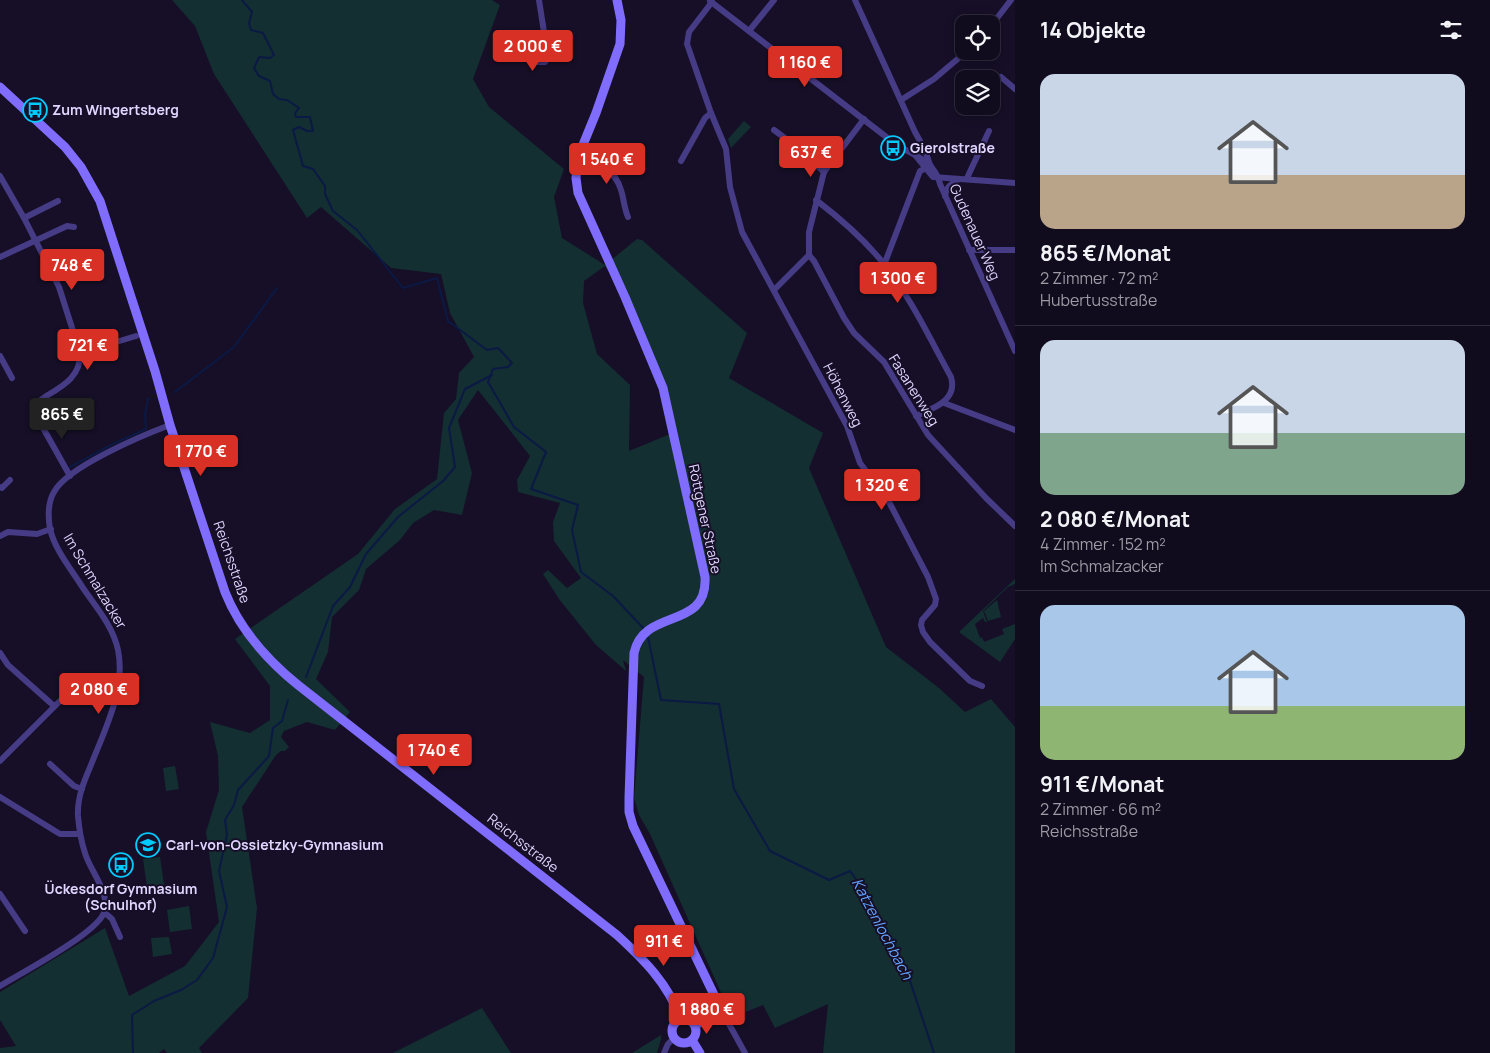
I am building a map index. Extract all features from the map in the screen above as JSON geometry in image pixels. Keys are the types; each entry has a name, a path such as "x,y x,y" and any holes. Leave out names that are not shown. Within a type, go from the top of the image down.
{"main road":[{"name":"Röttgener Straße","path":"617,0 622,20 620,44 596,113 578,157 576,178 578,194 664,388 706,589 703,599 695,608 646,632 636,644 634,653 629,812 633,826 716,999 715,1013"},
{"name":"Reichsstraße","path":"0,87 65,147 80,167 100,201 155,371 170,425 230,604 256,645 272,663 298,685 617,935 655,974 676,1006 680,1019"},
{"path":"695,1025 715,1013"},
{"path":"680,1019 687,1019 695,1025 696,1031 692,1040 683,1043 674,1038 672,1029 674,1023 680,1019"},
{"path":"692,1040 700,1053"}],"street":[{"path":"539,0 546,51"},
{"path":"749,31 774,0"},
{"path":"855,0 918,141 925,150 928,168 920,171 884,265"},
{"path":"999,15 1011,0"},
{"name":"Gudenauer Weg","path":"710,1 898,146 915,155 928,168 933,177 938,178 1015,351"},
{"name":"Höhenweg","path":"710,1 690,32 687,44 711,113 726,149 730,187 742,232 847,426 860,463 888,500 928,577 936,599 935,604 922,620 923,632 930,642 970,681 982,686"},
{"path":"901,100 934,79 956,60"},
{"path":"1001,77 1015,89"},
{"path":"681,161 705,118 711,113"},
{"path":"774,290 809,255 809,232 824,172 864,119"},
{"path":"774,130 801,150 824,172"},
{"path":"945,196 950,185 963,178 989,131"},
{"path":"915,155 918,141"},
{"path":"578,157 601,165 613,176 620,186 625,211 628,216"},
{"path":"0,176 59,287 80,353 80,363 75,374 68,382 41,400 36,410 38,419 70,476"},
{"path":"938,178 1015,182"},
{"path":"816,200 844,222 884,265 912,306 951,377 952,390 944,403 916,416"},
{"path":"24,218 58,201"},
{"path":"0,257 67,226 74,227"},
{"path":"970,250 1015,250"},
{"name":"Fasanenweg","path":"809,255 844,318 854,333 884,362 928,435 986,498 1015,526"},
{"path":"80,353 136,336"},
{"path":"0,356 12,378"},
{"path":"944,403 1015,430"},
{"path":"0,536 8,532 37,534 50,529 49,508 51,499 60,483 117,447 170,425"},
{"path":"0,487 2,488 10,480"},
{"name":"Im Schmalzacker","path":"50,529 58,548 111,630 118,648 119,684 112,710 82,789 78,815 80,834 87,858 103,895 104,912 112,919 120,937"},
{"path":"0,653 8,665 54,706"},
{"path":"0,761 71,690 76,680"},
{"path":"50,764 74,786 82,789"},
{"path":"0,797 60,834 80,834"},
{"path":"0,894 25,931"},
{"path":"0,986 84,935 104,912"},
{"path":"715,1013 729,1024 745,1053"},
{"path":"664,1053 668,1044 674,1038"}],"green space":[{"path":"172,0 492,0 500,5 473,79 489,107 564,169 554,197 562,238 605,265 637,239 642,240 747,333 729,378 823,433 809,468 886,647 939,688 965,712 991,699 1015,727 1015,1053 823,1053 828,1004 775,1028 763,1005 733,1017 650,834 639,815 634,798 644,677 623,660 626,671 596,645 559,599 543,574 548,570 567,588 581,578 554,541 553,522 560,503 518,492 517,480 530,456 478,390 458,420 472,473 462,515 434,510 413,523 400,540 366,569 359,590 332,617 328,652 316,679 350,712 335,730 307,722 284,731 281,737 289,747 276,755 242,807 257,908 248,998 199,1048 202,1053 167,1053 164,1049 159,1053 0,1053 0,1048 16,1046 0,1020 0,992 105,928 129,996 185,966 219,922 206,832 219,790 218,756 210,722 250,733 270,720 270,686 235,639 358,554 395,509 437,479 444,413 456,399 459,373 474,357 450,313 441,274 391,268 321,207 307,218 214,74 195,26","holes":["605,266 625,294 675,432 629,451 630,385 597,354 583,303 584,281"]},
{"path":"744,121 751,127 731,148 728,139"},
{"path":"1015,579 1015,584 1008,587 983,611 987,622 983,618 975,624 980,638 982,637 984,642 1004,634 1002,629 1015,624 1015,639 1000,662 959,632"},
{"path":"997,600 1001,617 988,621 984,611"},
{"path":"175,766 179,789 166,791 163,768"},
{"path":"160,857 165,891 148,894 143,859"},
{"path":"189,906 192,929 170,932 167,910"},
{"path":"169,937 172,954 153,957 151,938"},
{"path":"482,1008 511,1053 393,1053"},
{"path":"661,1035 657,1053 632,1053"}],"waterway":[{"name":"Katzenlochbach","path":"242,0 252,12 249,23 251,30 263,33 274,55 270,58 259,57 254,68 259,76 270,81 273,94 279,99 287,100 299,108 295,113 296,117 310,117 313,131 307,131 299,127 293,130 303,166 313,169 325,186 325,194 333,211 357,230 403,288 437,278 448,321 487,350 498,348 512,363 508,367 493,369 488,382 514,427 546,452 531,489 578,505 572,530 581,572 613,596 645,630"},
{"path":"175,392 234,347 277,288"},
{"path":"306,677 333,606 350,587 366,554 398,517 443,481 455,467 449,428 465,389 492,375"},
{"path":"70,467 146,429 145,415 148,398"},
{"name":"Katzenlochbach","path":"648,637 661,700 719,704 734,789 770,851 829,880 850,871 860,885 907,972 934,1053"},
{"path":"133,1053 132,1015 154,1001 181,990 197,980 213,958 227,907 219,871 227,835 225,820 234,805 238,790 269,756 273,728 282,721 288,700"}],"place":[{"name":"Zum Wingertsberg","path":"35,110"},
{"name":"Gierolstraße","path":"893,148"},
{"name":"Carl-von-Ossietzky-Gymnasium","path":"148,845"},
{"name":"Ückesdorf Gymnasium (Schulhof)","path":"121,865"}]}
